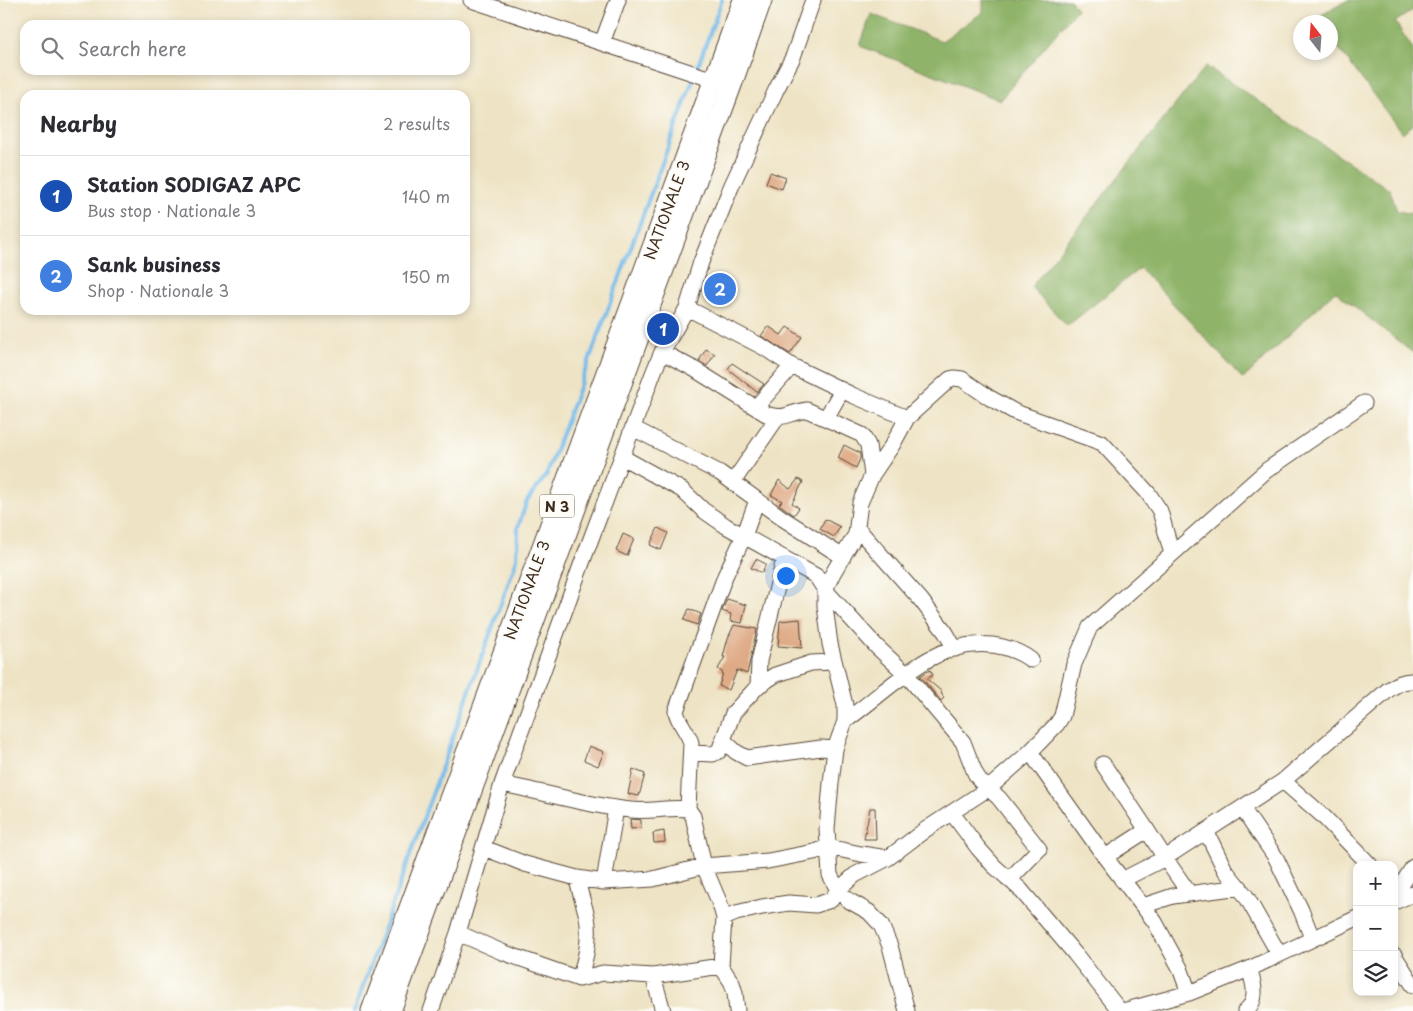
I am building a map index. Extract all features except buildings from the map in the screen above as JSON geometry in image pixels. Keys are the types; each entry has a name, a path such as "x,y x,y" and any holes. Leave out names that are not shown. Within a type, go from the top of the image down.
{"main road":[{"name":"NATIONALE 3","path":"371,1011 743,0"},
{"name":"NATIONALE 3","path":"391,1011 762,0"}],"street":[{"path":"471,0 507,5 602,43 732,85"},
{"path":"602,43 618,0"},
{"path":"431,1011 458,934 502,784 583,560 662,352 687,308 701,262 731,188 793,57 813,0"},
{"path":"687,308 763,347 792,366 907,418"},
{"path":"662,352 694,369 766,414 777,418 807,410 862,435 867,441 872,475"},
{"path":"756,407 792,366"},
{"path":"907,1011 890,946 881,925 869,912 848,900 838,890 830,875 828,847 827,829 835,749 845,721 845,705 833,662 825,606 825,590 832,573 850,546 857,528 860,503 872,475 893,444 907,418 950,379 962,380 1015,412 1102,443 1148,493 1160,511 1172,554"},
{"path":"826,418 842,390"},
{"path":"724,918 736,912 789,903 823,904 831,900 838,890 855,875 888,858 925,830 989,788 1030,752 1057,724 1062,716 1074,664 1090,627 1267,470 1364,403"},
{"path":"733,482 777,418"},
{"path":"633,428 720,473 843,557"},
{"path":"622,457 682,490 703,510 744,536 816,576 825,590 877,647 906,674 964,742 975,773 980,781 999,798 1039,849 1009,880"},
{"path":"736,1011 735,993 732,983 721,966 724,918 704,866 693,816 688,808 692,753 690,737 676,711 725,576 744,536 757,500"},
{"path":"857,528 921,600 946,633 955,649"},
{"path":"758,686 759,661 784,559"},
{"path":"845,721 930,658 955,649 987,644 1014,650 1031,660"},
{"path":"692,753 716,753 719,751 733,713 758,686 775,675 811,663 833,662"},
{"path":"1122,880 1165,858 1283,781 1388,690 1407,680 1413,681"},
{"path":"723,740 736,752 747,758 821,748 835,749"},
{"path":"1030,752 1105,857 1155,922 1180,968 1189,993"},
{"path":"1103,764 1189,893"},
{"path":"1013,768 1042,770"},
{"path":"1283,781 1322,815 1366,861"},
{"path":"502,784 633,811 675,807 688,808"},
{"path":"604,882 616,808"},
{"path":"1242,808 1276,858 1312,938"},
{"path":"952,812 978,848 1020,889 1122,1011 1189,993 1249,969 1353,920"},
{"path":"1105,857 1147,830"},
{"path":"1206,831 1226,870 1240,887 1279,954"},
{"path":"484,848 525,864 578,878 604,882 653,879 704,866 768,861 814,852 828,847 888,858"},
{"path":"1400,895 1413,867"},
{"path":"1217,890 1226,870"},
{"path":"578,878 588,934 586,961 579,979"},
{"path":"1143,906 1158,900 1189,893 1240,887"},
{"path":"458,934 502,952 579,979 603,973 653,976 721,966"},
{"path":"1398,961 1413,985"},
{"path":"1244,1011 1254,1000 1254,982 1249,969"},
{"path":"653,976 663,1011"}],"green space":[{"path":"983,0 1070,0 1077,9 1000,100 860,46 871,14 942,41 983,12"},
{"path":"1348,0 1413,0 1413,10 1395,22 1413,49 1413,125 1402,133 1338,47 1338,15 1321,15"},
{"path":"1206,66 1390,190 1397,211 1413,214 1413,353 1335,291 1243,379 1140,268 1067,326 1031,287"}],"waterway":[{"path":"696,71 722,0"},
{"path":"354,1011 517,559 518,527 527,501 547,474 694,77"}],"place":[{"name":"Sank business","path":"720,289"},
{"name":"Station SODIGAZ APC","path":"663,329"}]}
